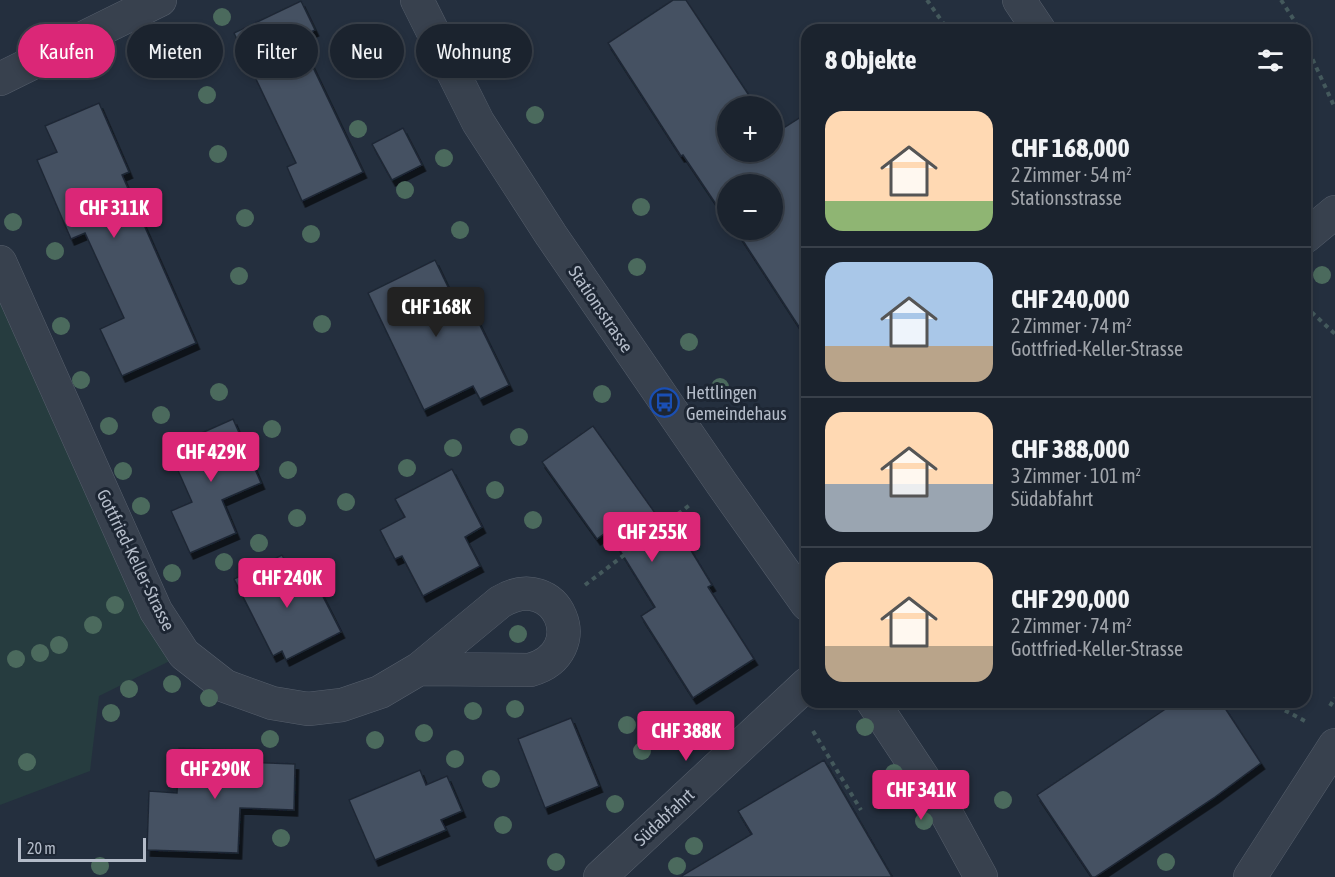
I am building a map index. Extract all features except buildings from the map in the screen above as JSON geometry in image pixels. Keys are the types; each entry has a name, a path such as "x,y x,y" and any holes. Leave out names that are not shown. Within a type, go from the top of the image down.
{"street":[{"path":"0,79 160,0"},
{"name":"Stationsstrasse","path":"417,0 478,122 525,195 715,475 801,596"},
{"path":"1019,0 1035,24"},
{"path":"1311,232 1335,212"},
{"name":"Gottfried-Keller-Strasse","path":"0,262 156,611 184,654 225,686 272,703 308,709 342,705 380,692 419,669 511,595 535,594 546,599 556,608"},
{"path":"419,669 530,670 542,667 559,651 563,640 562,618 556,608"},
{"name":"Südabfahrt","path":"600,877 801,690"},
{"path":"877,708 945,811 981,877"},
{"path":"1250,877 1335,745"}],"path":[{"path":"927,0 944,24"},
{"path":"1281,0 1296,24"},
{"path":"1311,56 1335,108"},
{"path":"1311,312 1335,334"},
{"path":"556,608 697,500"},
{"path":"813,730 861,810"}],"green space":[{"path":"0,262 184,654 99,696 90,771 0,805"}],"place":[{"name":"Hettlingen Gemeindehaus","path":"665,402"}]}
